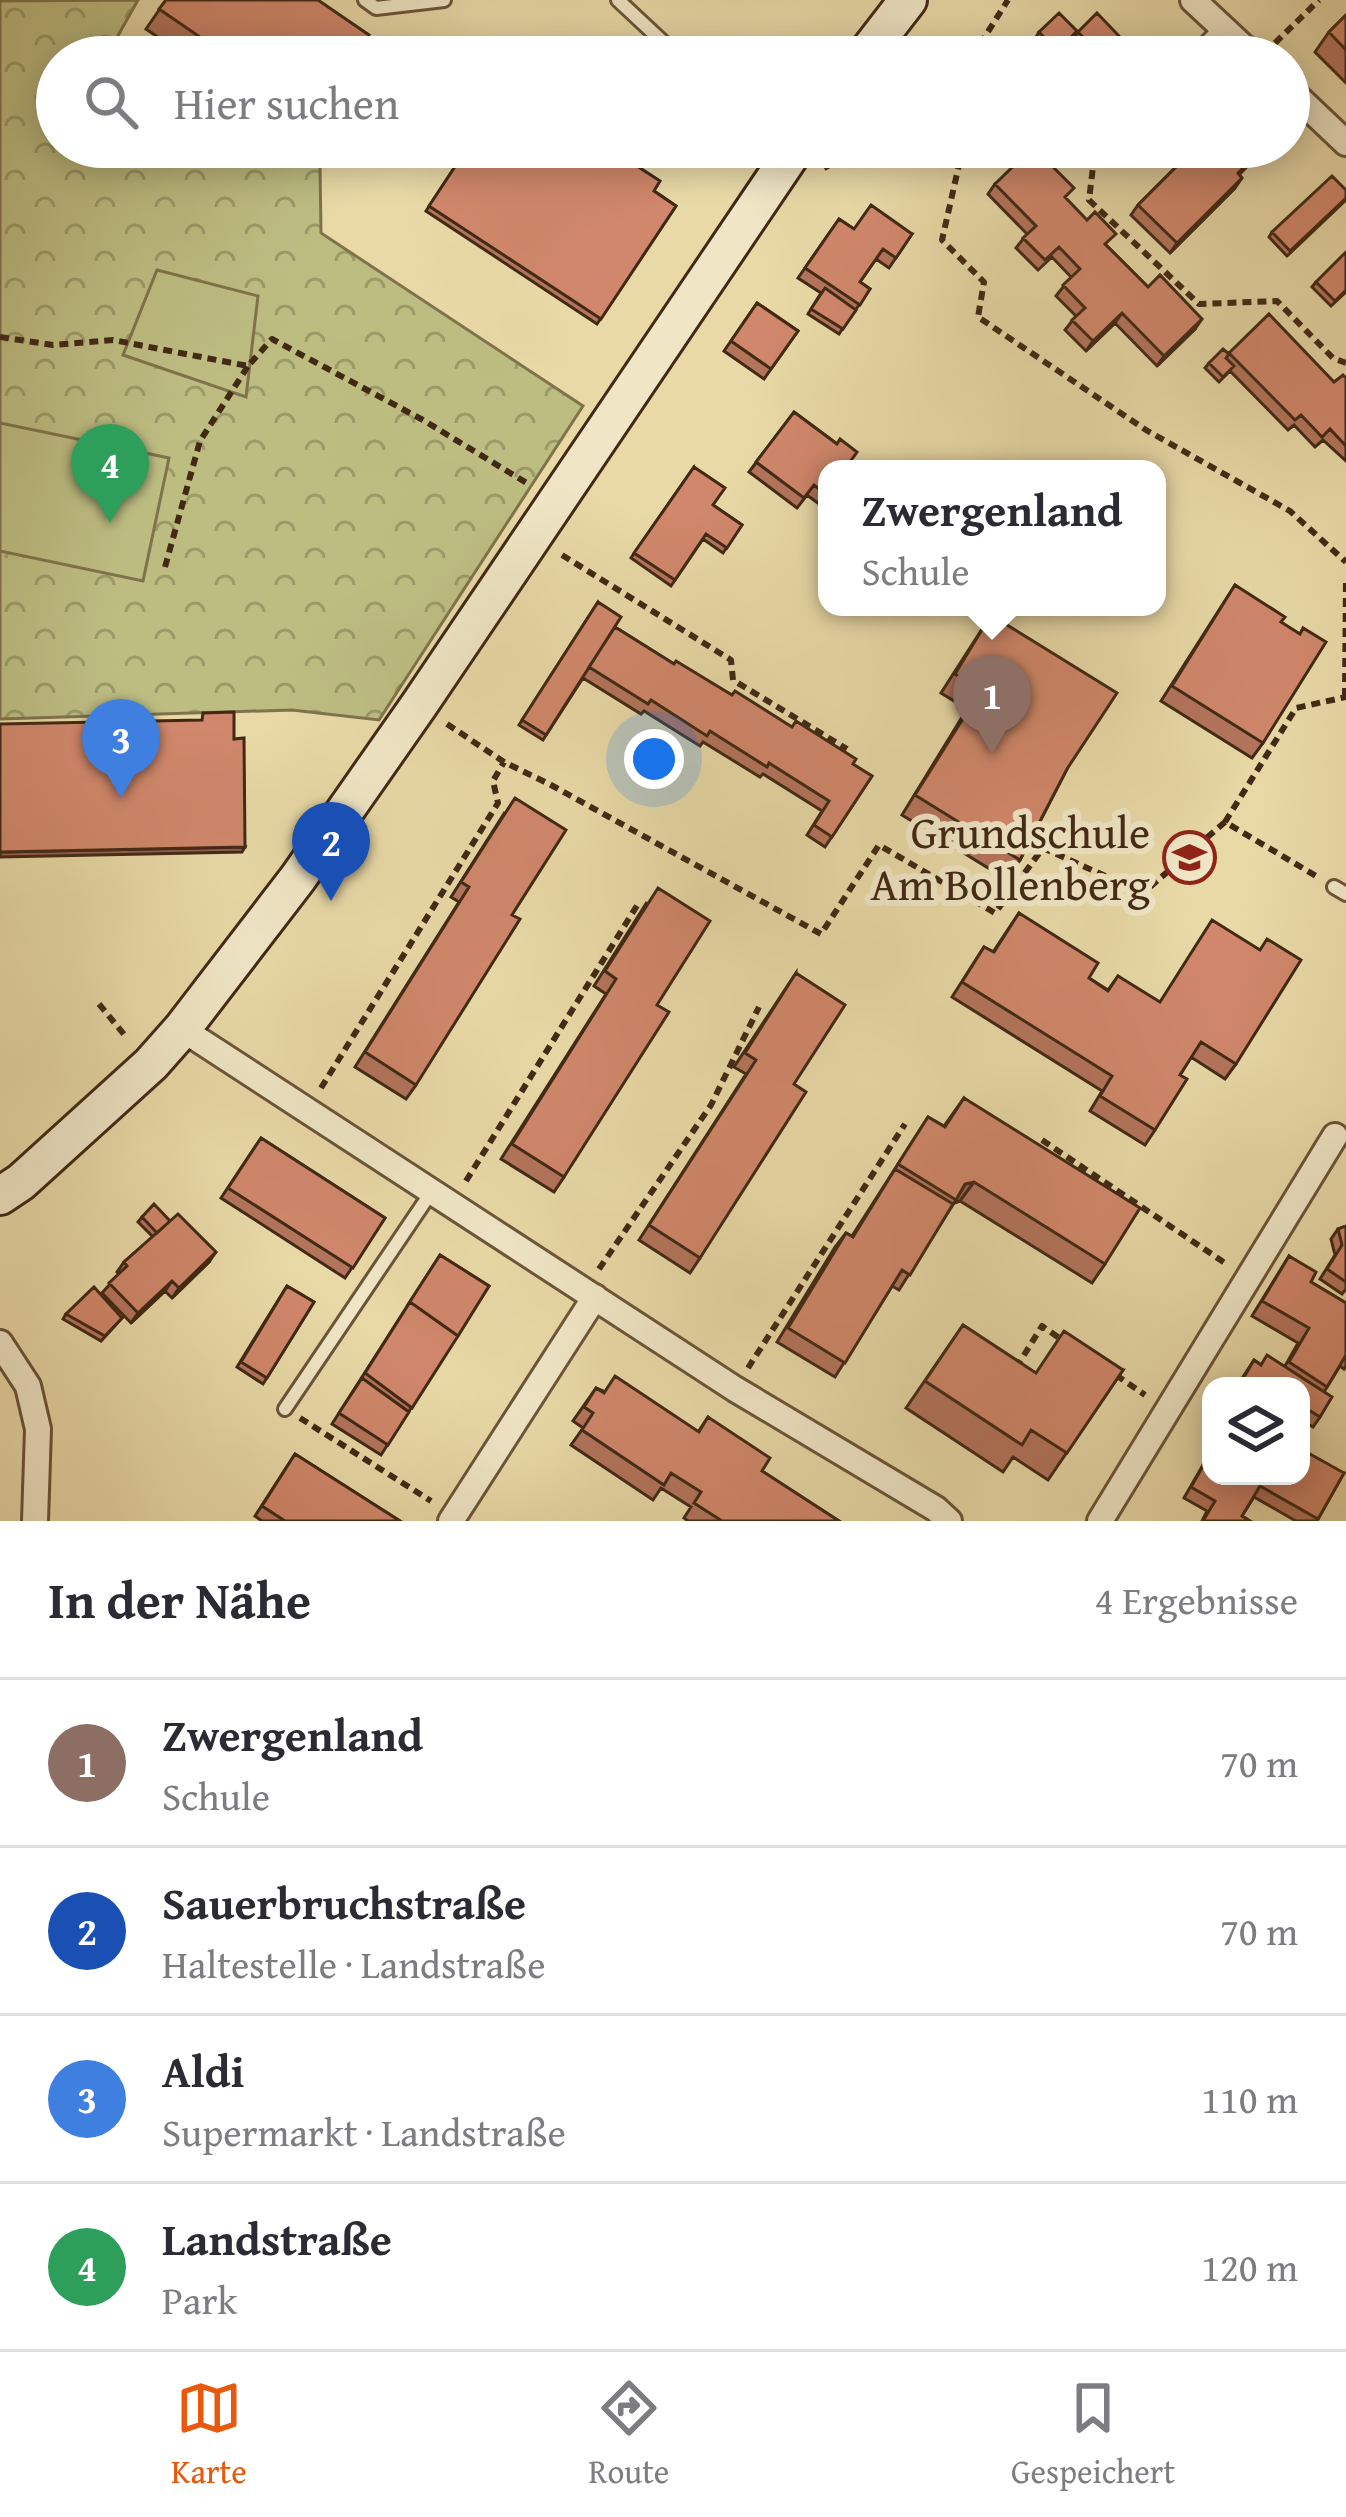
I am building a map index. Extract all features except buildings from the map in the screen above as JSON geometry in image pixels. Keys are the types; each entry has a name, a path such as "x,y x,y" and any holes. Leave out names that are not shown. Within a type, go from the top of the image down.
{"main road":[{"path":"880,36 908,0"},
{"path":"0,1196 129,1086 182,1029 298,878 533,537 776,168"}],"street":[{"path":"1193,0 1232,36"},
{"path":"1221,36 1226,31"},
{"path":"1310,109 1346,142"},
{"path":"182,1029 735,1389 949,1521"},
{"path":"1100,1521 1341,1129"},
{"path":"452,1518 590,1294"},
{"path":"0,1343 28,1386 38,1429 35,1521"}],"lane":[{"path":"365,0 376,8 444,0"},
{"path":"617,0 656,36"},
{"path":"285,1409 442,1196"}],"path":[{"path":"985,36 1008,0"},
{"path":"1280,36 1319,0"},
{"path":"958,168 941,240 984,282 978,317 1146,430 1290,511 1346,562"},
{"path":"1093,168 1089,200 1199,304 1277,301 1333,358 1346,363"},
{"path":"0,337 53,345 113,340 248,366"},
{"path":"165,567 200,441 248,366 272,339 423,420 556,501"},
{"path":"533,537 730,660 733,680 847,748"},
{"path":"419,705 504,762 821,934 879,845 995,913 1043,848 1143,893 1226,822 1296,708 1346,697 1346,580"},
{"path":"308,1110 498,803 493,781 504,762"},
{"path":"1226,822 1340,891"},
{"path":"442,1196 638,904"},
{"path":"99,1004 128,1040"},
{"path":"590,1294 711,1105 759,1007"},
{"path":"735,1389 905,1124"},
{"path":"1042,1140 1248,1278"},
{"path":"1004,1365 1014,1372 1042,1326 1078,1350"},
{"path":"1114,1374 1168,1410"},
{"path":"285,1409 452,1518"}],"green space":[{"path":"138,0 118,36 36,36 36,168 320,168 321,233 583,406 379,720 292,710 0,719 0,1"},
{"path":"157,270 258,296 246,397 123,355"},
{"path":"0,423 169,458 143,581 0,551"}],"place":[{"name":"Landstraße","path":"110,523"},
{"name":"Zwergenland","path":"992,754"},
{"name":"Aldi","path":"121,798"},
{"name":"Grundschule Am Bollenberg","path":"1189,857"},
{"name":"Sauerbruchstraße","path":"331,901"}]}
